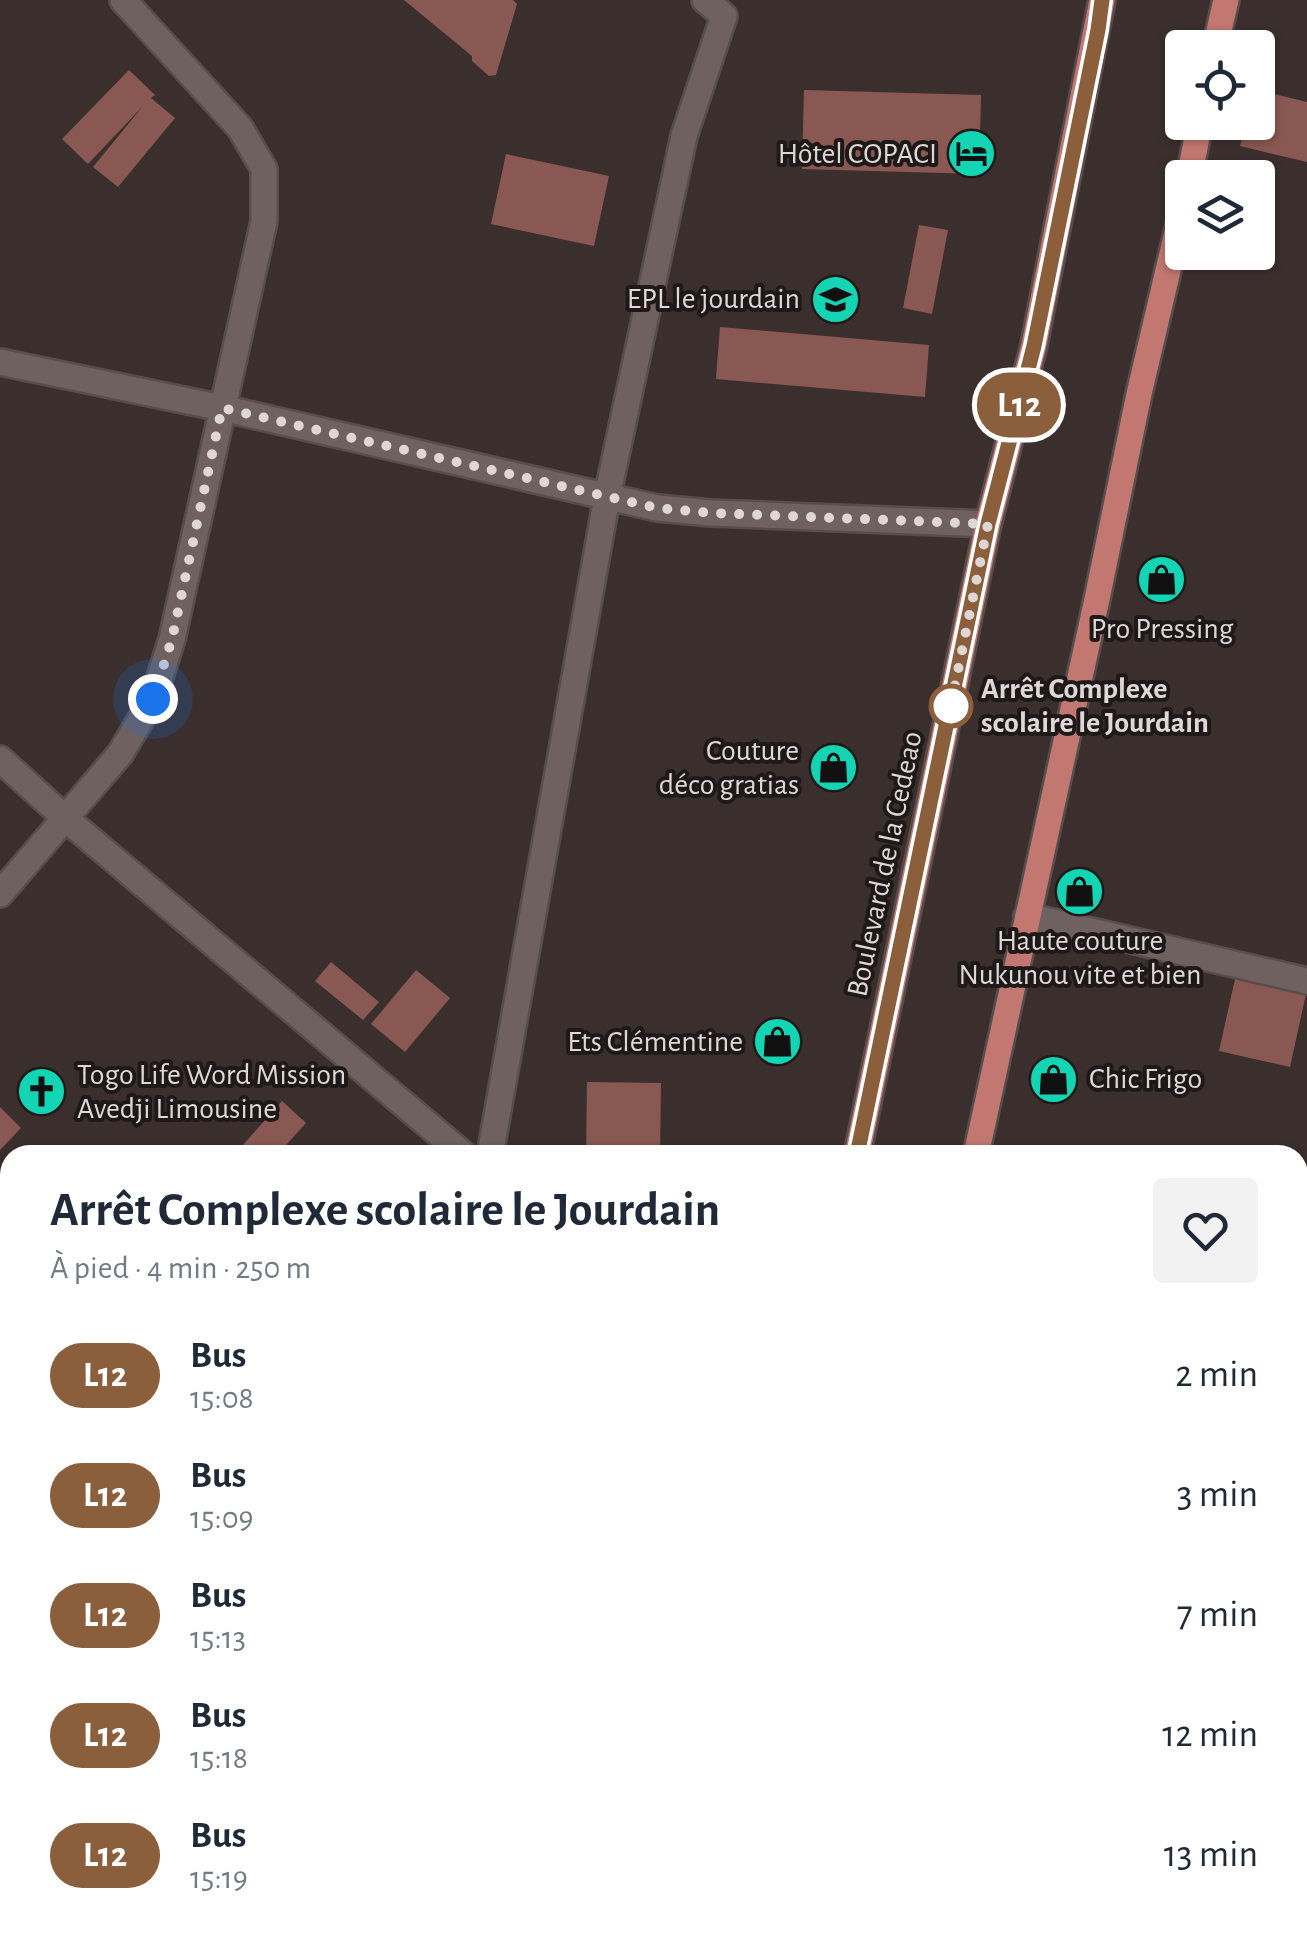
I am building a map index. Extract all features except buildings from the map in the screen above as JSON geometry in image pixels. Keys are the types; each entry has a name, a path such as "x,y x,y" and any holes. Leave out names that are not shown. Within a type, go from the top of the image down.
{"main road":[{"name":"Boulevard de la Cedeao","path":"858,1145 988,524 1034,346 1102,0"},
{"path":"1219,30 1226,0"},
{"path":"978,1145 1168,270"}],"street":[{"path":"0,894 120,754 153,699 172,639 264,221 264,169 240,128 123,0"},
{"path":"492,1145 607,497 684,136 719,5"},
{"path":"0,362 222,408 657,508 988,524"},
{"path":"0,760 452,1145"},
{"path":"1027,916 1307,981"}],"bus line":[{"name":"L12","path":"859,1145 988,524 1034,346 1102,0"}],"place":[{"name":"Hôtel COPACI","path":"972,154"},
{"name":"EPL le jourdain","path":"835,299"},
{"name":"Pro Pressing","path":"1162,580"},
{"name":"Arrêt Complexe scolaire le Jourdain","path":"951,706"},
{"name":"Couture déco gratias","path":"834,768"},
{"name":"Haute couture Nukunou vite et bien","path":"1080,892"},
{"name":"Ets Clémentine","path":"778,1042"},
{"name":"Chic Frigo","path":"1054,1079"},
{"name":"Togo Life Word Mission Avedji Limousine","path":"42,1092"}],"route":[{"path":"153,699 172,639 222,408 657,508 988,524 947,724 951,706"}]}
